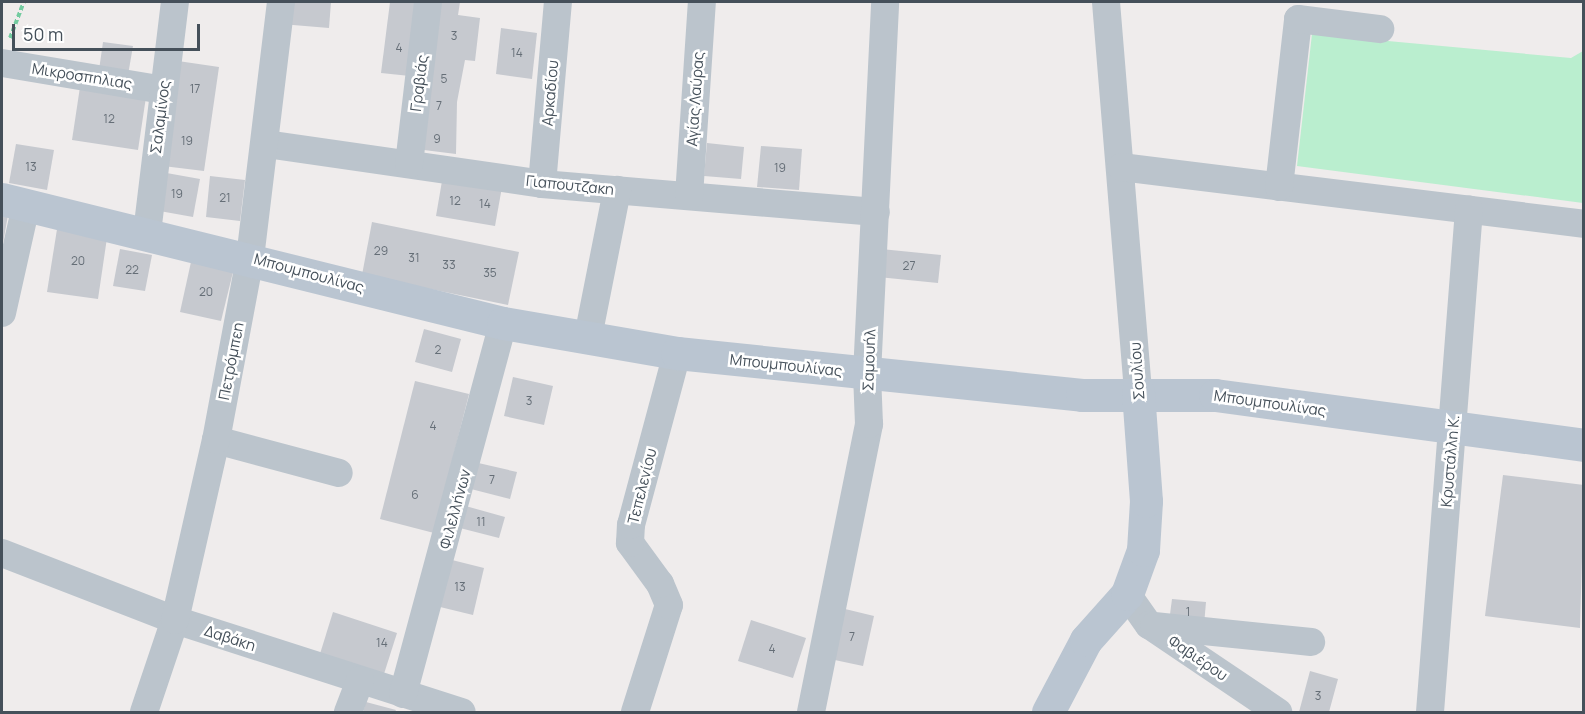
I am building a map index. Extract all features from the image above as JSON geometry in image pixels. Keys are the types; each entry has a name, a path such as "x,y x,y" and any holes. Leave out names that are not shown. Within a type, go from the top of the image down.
{"street":[{"name":"Σαλαμίνος","path":"147,233 175,2"},
{"name":"Πετρόμπεη","path":"144,712 175,620 216,440 250,258 266,144 281,2"},
{"name":"Γραβιάς","path":"409,164 428,2"},
{"name":"Αρκαδίου","path":"542,183 558,2"},
{"name":"Αγίας Λαύρας","path":"689,196 702,2"},
{"name":"Σαμουήλ","path":"814,711 869,424 867,374 885,2"},
{"name":"Σουλίου","path":"1048,712 1086,640 1127,594 1143,550 1146,501 1106,2"},
{"path":"1279,187 1298,19 1380,29"},
{"name":"Μικροσπηλιας","path":"5,52 163,90"},
{"name":"Γιαπουτζακη","path":"266,144 542,183 876,212"},
{"path":"1121,168 1584,224"},
{"path":"588,337 617,190"},
{"path":"2,312 14,202"},
{"name":"Μπουμπουλίνας","path":"14,202 250,258 503,323 677,353 1082,394 1138,392 1215,395 1584,446"},
{"name":"Κρυστάλλη Κ.","path":"1430,712 1469,210"},
{"name":"Φιλελλήνων","path":"403,694 503,323"},
{"name":"Τεπελενίου","path":"635,712 669,605 660,584 630,543 631,525 677,353"},
{"path":"216,440 339,473"},
{"name":"Δαβάκη","path":"2,554 175,620 462,712"},
{"name":"Φαβιέρου","path":"1127,594 1149,625 1245,703 1278,712"},
{"path":"1149,625 1311,642"},
{"path":"348,712 360,680"}],"path":[{"path":"5,52 24,2"}],"green space":[{"path":"1312,34 1571,58 1583,51 1583,203 1297,166"}],"building":[{"path":"283,2 331,2 329,28 281,24"},
{"path":"390,2 420,2 410,76 381,73"},
{"path":"435,2 460,2 458,15 480,18 475,61 465,60 457,102 456,154 416,149"},
{"path":"501,28 537,33 532,79 496,74"},
{"path":"103,42 133,46 128,75 99,70"},
{"path":"178,61 219,67 204,171 163,166"},
{"path":"80,87 146,97 138,150 72,140"},
{"path":"707,143 744,147 741,179 704,176"},
{"path":"16,144 54,150 47,190 9,183"},
{"path":"761,146 802,149 799,190 757,187"},
{"path":"161,172 200,179 193,217 154,210"},
{"path":"210,176 245,180 240,221 206,217"},
{"path":"442,181 502,187 495,226 436,216"},
{"path":"2,213 8,215 3,243 2,243"},
{"path":"372,222 519,252 508,305 362,275"},
{"path":"58,223 108,231 98,299 47,292"},
{"path":"120,249 152,255 145,291 113,286"},
{"path":"881,249 941,255 938,283 878,277"},
{"path":"191,262 233,272 221,321 180,312"},
{"path":"424,329 461,339 452,372 415,362"},
{"path":"513,377 553,386 544,425 504,416"},
{"path":"415,381 469,394 434,533 380,519"},
{"path":"474,462 517,472 510,499 467,488"},
{"path":"1503,475 1584,485 1580,628 1485,616"},
{"path":"462,505 505,517 499,538 456,527"},
{"path":"448,559 484,568 473,615 436,606"},
{"path":"1172,599 1206,602 1204,625 1169,622"},
{"path":"841,608 874,616 863,666 830,659"},
{"path":"333,612 397,633 383,677 319,657"},
{"path":"751,620 806,638 793,678 738,661"},
{"path":"1310,671 1338,679 1329,712 1299,712"},
{"path":"366,702 396,710 395,712 363,712"}]}
